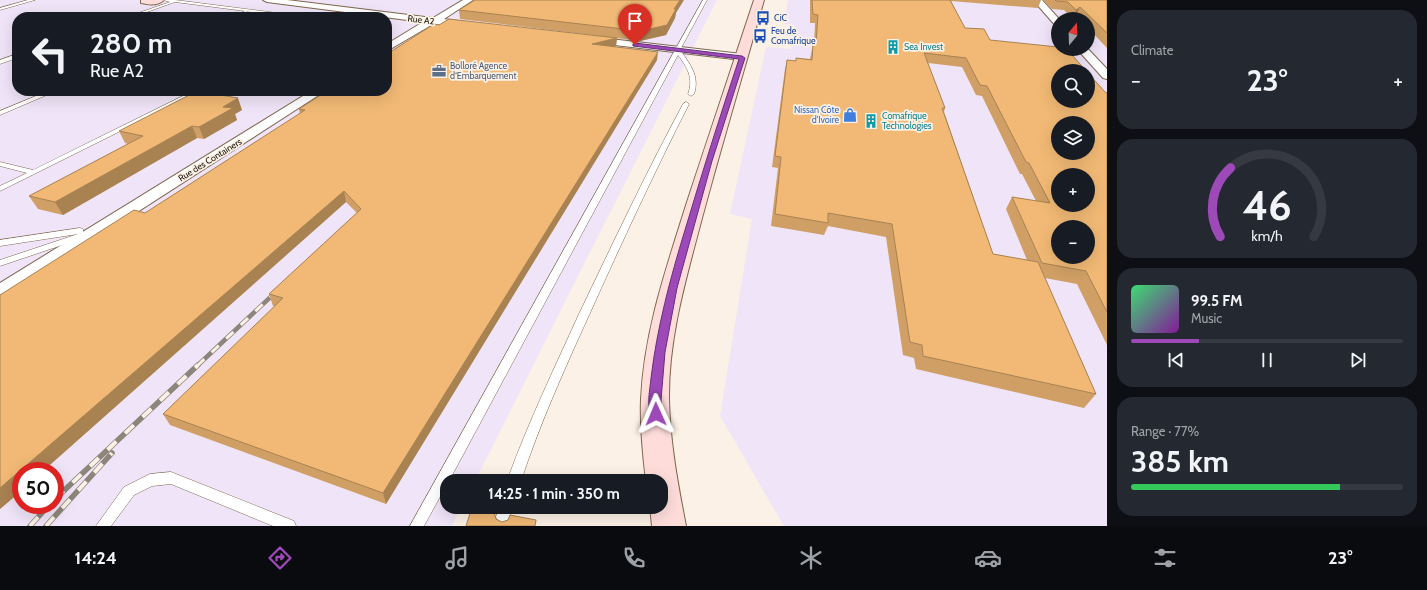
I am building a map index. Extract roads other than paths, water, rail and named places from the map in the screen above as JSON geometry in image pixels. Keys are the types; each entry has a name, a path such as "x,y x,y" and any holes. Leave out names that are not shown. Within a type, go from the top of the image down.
{"main road":[{"path":"669,526 660,468 655,400 659,352 672,288 709,161 759,0"}],"street":[{"name":"Rue A2","path":"267,0 362,12"},
{"path":"392,45 468,0"},
{"path":"1037,0 1051,15"},
{"name":"Rue A2","path":"392,16 481,27"},
{"path":"580,38 742,58"},
{"path":"1088,56 1107,76"},
{"name":"Rue des Containers","path":"0,292 311,96"}],"lane":[{"path":"0,10 33,0"},
{"path":"141,0 175,1 267,12"},
{"path":"417,526 705,0"},
{"path":"137,12 156,1 238,12"},
{"path":"247,12 251,10"},
{"path":"677,50 690,68 694,79 695,87 691,94"},
{"path":"0,62 12,58"},
{"path":"0,113 41,96"},
{"path":"0,189 187,96"},
{"path":"516,474 523,453 550,389 599,281 686,104"},
{"path":"0,164 34,172"},
{"path":"0,243 102,228"},
{"name":"Rue des Containers","path":"0,263 102,228"},
{"path":"103,526 129,491 150,480 171,478 289,526"}],"railway":[{"path":"197,366 278,290"},
{"path":"64,491 198,365"},
{"path":"46,526 112,453"},
{"path":"30,526 41,514"}],"place":[{"name":"CiC","path":"763,18"},
{"name":"Feu de Comafrique","path":"760,36"},
{"name":"Sea Invest","path":"893,47"},
{"name":"Bolloré Agence d‘Embarquement","path":"439,71"},
{"name":"Nissan Côte d'Ivoire","path":"850,115"},
{"name":"Comafrique Technologies","path":"871,121"}]}
